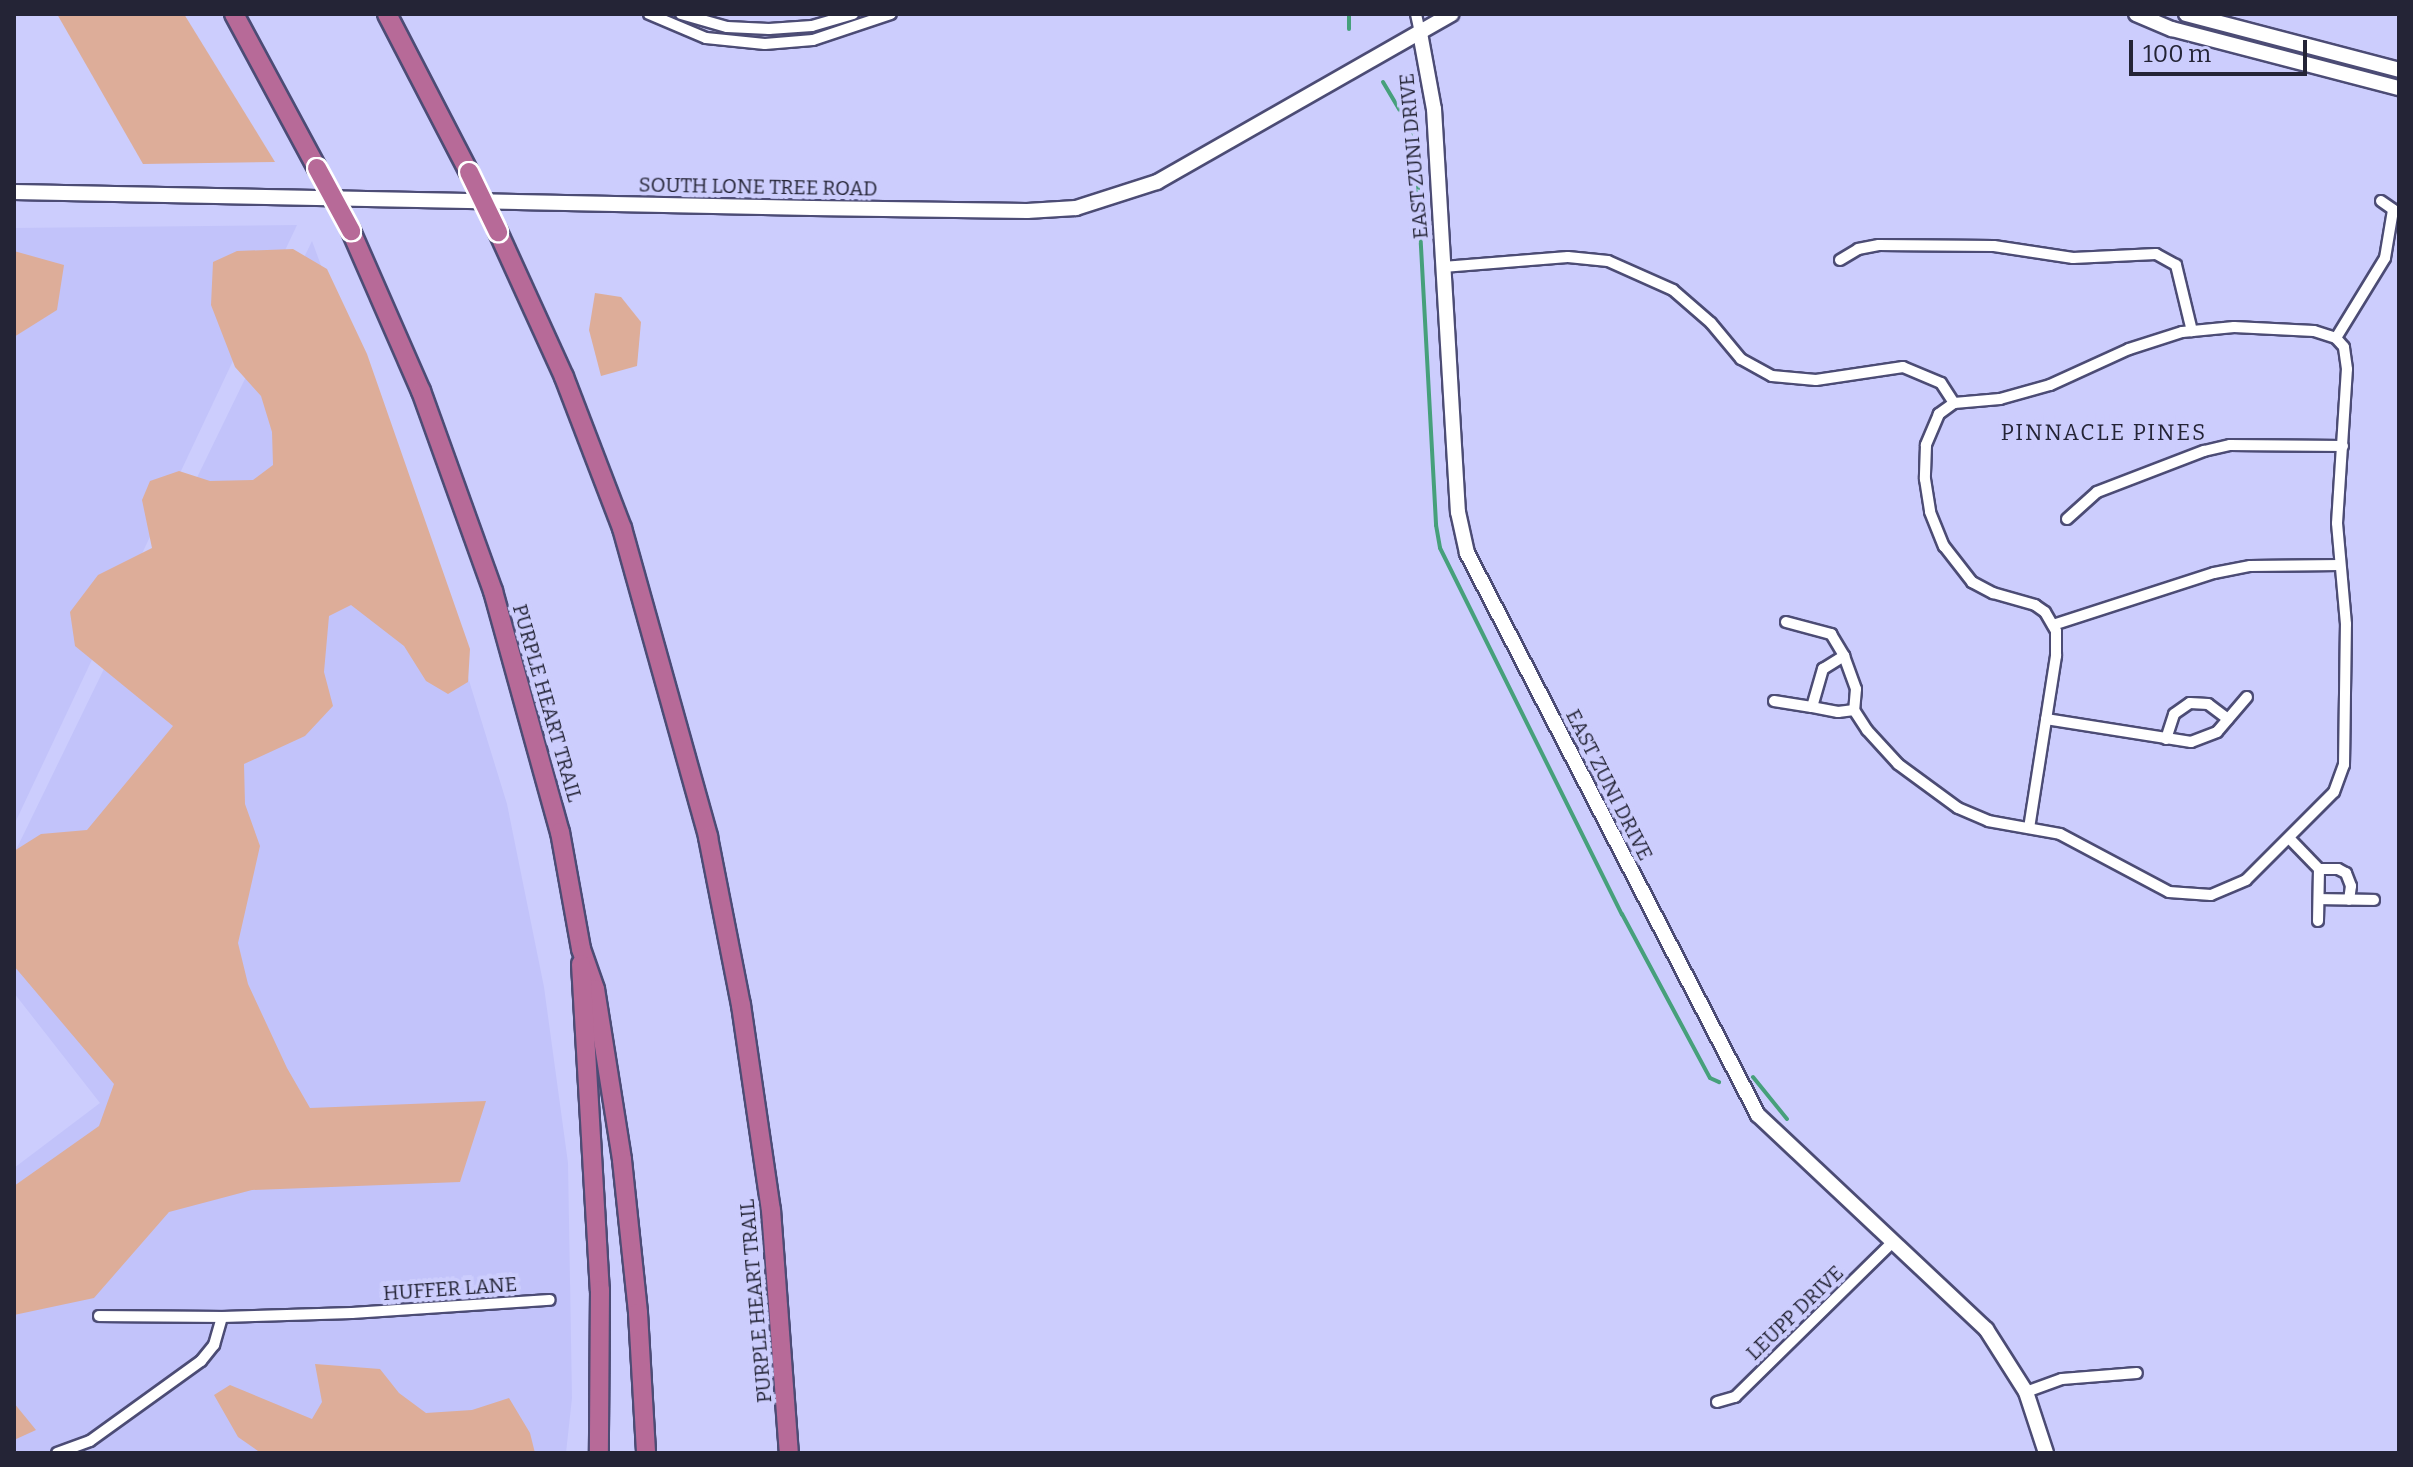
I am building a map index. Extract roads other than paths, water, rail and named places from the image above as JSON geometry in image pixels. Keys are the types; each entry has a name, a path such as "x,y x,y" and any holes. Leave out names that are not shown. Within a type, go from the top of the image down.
{"highway":[{"name":"PURPLE HEART TRAIL","path":"234,14 351,231 421,391 493,591 560,832 581,949 595,989 622,1160 638,1313 646,1453"},
{"name":"PURPLE HEART TRAIL","path":"387,14 498,232 564,377 622,528 708,837 736,978 771,1210 789,1453"},
{"path":"581,949 580,993 600,1290 598,1449"}],"main road":[{"name":"SOUTH LONE TREE ROAD","path":"14,192 812,208 1076,208 1157,182 1452,14"},
{"path":"2136,14 2172,29 2399,88"},
{"path":"2186,14 2399,70"},
{"name":"EAST ZUNI DRIVE","path":"1420,33 1434,109 1458,512 1467,553 1758,1115 1986,1329 2026,1392 2046,1453"}],"street":[{"path":"649,14 706,38 765,44 813,40 891,14"},
{"path":"681,14 718,26 769,29 812,26 853,14"},
{"name":"EAST ZUNI DRIVE","path":"1416,14 1420,33"},
{"path":"2336,338 2385,258 2396,212 2381,201"},
{"path":"1840,260 1858,249 1879,245 1994,246 2073,258 2156,254 2176,265 2192,331"},
{"path":"1443,267 1568,257 1608,261 1673,290 1711,323 1741,359 1772,376 1808,381 1903,367 1941,383 1954,403"},
{"path":"1786,622 1831,634 1844,656 1856,689 1854,710 1898,764 1958,808 1988,821 2077,841 2169,892 2199,896 2223,891 2246,880 2334,792 2344,765 2346,624 2337,523 2346,358 2336,338 2314,331 2234,327 2192,331 2156,339 2050,385 1989,401 1954,403 1939,414 1926,445 1926,496 1937,531 1954,561 1972,582 1993,593 2035,605 2045,612 2053,625 2056,656 2029,828"},
{"path":"2067,519 2097,492 2204,451 2230,445 2343,446"},
{"path":"2053,625 2214,573 2250,566 2340,565"},
{"path":"1812,707 1823,669 1844,656"},
{"path":"2046,719 2166,739 2201,741 2217,732 2247,697"},
{"path":"1774,701 1838,712 1854,710"},
{"path":"2166,739 2174,714 2190,703 2208,704 2228,719"},
{"path":"2289,838 2319,869 2318,921"},
{"path":"2319,869 2338,869 2346,873 2351,886 2349,900"},
{"path":"2319,899 2374,900"},
{"name":"LEUPP DRIVE","path":"1717,1402 1735,1397 1893,1242"},
{"name":"HUFFER LANE","path":"99,1316 222,1317 352,1313 550,1300"},
{"path":"57,1453 90,1441 201,1361 214,1345 222,1317"},
{"path":"2026,1392 2062,1379 2137,1373"}],"waterway":[{"path":"1349,14 1349,29"},
{"path":"1383,82 1415,136 1436,525 1440,548 1622,914 1710,1078 1719,1082"},
{"path":"1753,1077 1787,1119"}],"district":[{"name":"PINNACLE PINES","path":"2104,433"}]}
